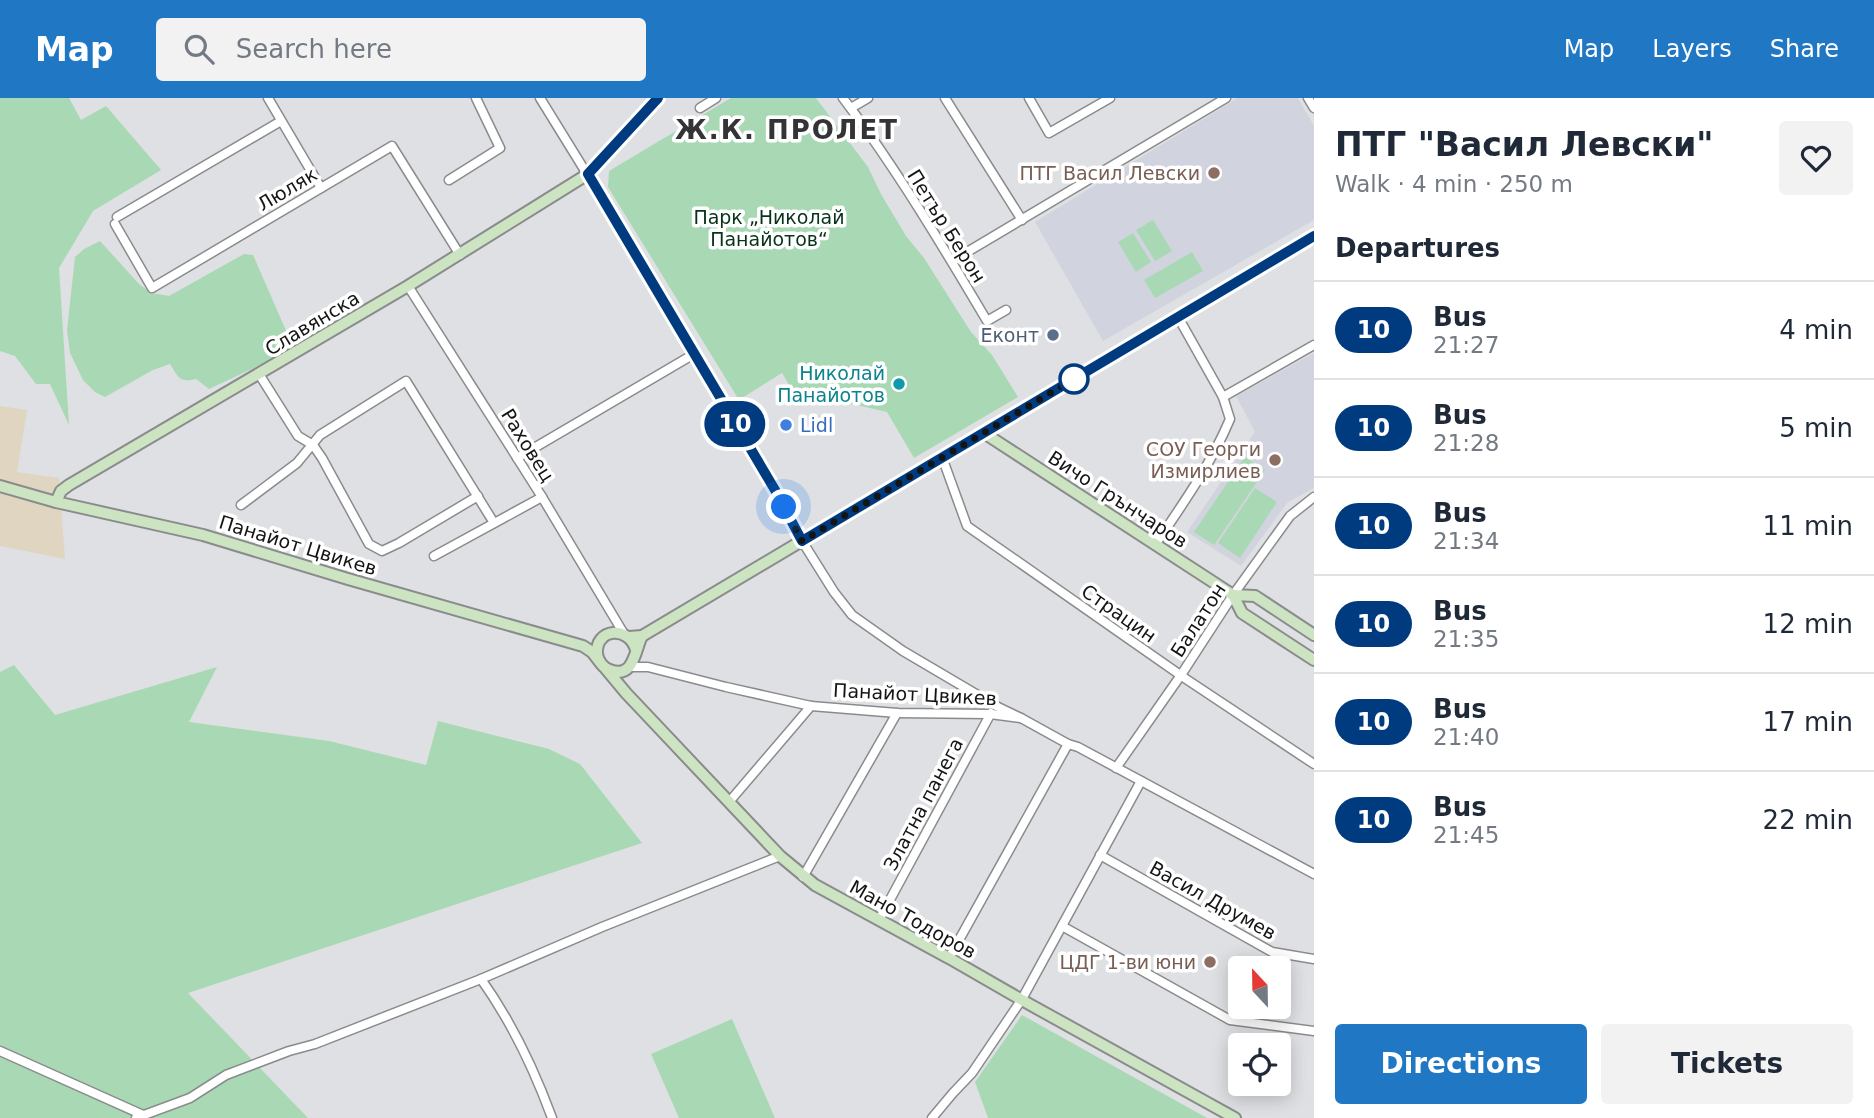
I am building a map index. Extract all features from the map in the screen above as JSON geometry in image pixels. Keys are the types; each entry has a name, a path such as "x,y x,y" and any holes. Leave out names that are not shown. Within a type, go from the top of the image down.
{"street":[{"path":"268,98 321,188"},
{"path":"449,180 500,148 476,98"},
{"path":"540,98 588,174 834,592 852,615 903,651 1021,718"},
{"name":"Славянска","path":"56,502 61,491 69,485 460,255 588,174 658,98"},
{"path":"700,108 716,98"},
{"name":"Петър Берон","path":"843,98 879,147 987,321 1006,310"},
{"path":"851,108 868,98"},
{"path":"945,98 1022,220"},
{"path":"1029,98 1049,133 1110,98"},
{"path":"952,261 1226,98"},
{"path":"1308,98 1314,108"},
{"name":"Люляк","path":"281,121 116,220 152,288 392,146 460,255"},
{"path":"622,688 625,669 635,659 642,636 1314,236"},
{"name":"Раховец","path":"408,286 542,497 621,631"},
{"path":"1155,545 1201,477 1230,419 1223,397 1178,317"},
{"path":"1223,397 1314,345"},
{"path":"517,458 694,354"},
{"path":"260,374 298,436 313,445 322,458 369,544 382,551 478,496"},
{"path":"241,505 298,463 320,435 406,381 494,523"},
{"name":"Вичо Грънчаров","path":"984,432 1233,595 1255,596 1314,635"},
{"name":"Страцин","path":"942,457 967,526 1314,764"},
{"name":"Панайот Цвикев","path":"0,486 56,502 203,535 583,646 592,652 602,665"},
{"path":"434,556 542,497"},
{"name":"Балатон","path":"1116,768 1290,516 1312,500"},
{"name":"Вичо Грънчаров","path":"1233,595 1242,613 1314,660"},
{"path":"583,646 621,631 642,636"},
{"path":"621,631 633,641 636,651 648,667"},
{"path":"602,639 597,649 602,665 625,669"},
{"name":"Мано Тодоров","path":"602,665 780,856 803,877 1235,1118"},
{"name":"Панайот Цвикев","path":"625,669 648,667 811,706 897,713 989,714 1021,718 1314,874"},
{"path":"729,802 811,706"},
{"name":"Златна панега","path":"879,919 989,714 998,707"},
{"path":"803,877 897,713"},
{"path":"949,958 1068,744"},
{"path":"932,1118 972,1073 1022,999 1141,781"},
{"name":"Васил Друмев","path":"1100,855 1272,952 1314,959"},
{"path":"0,1051 139,1117 190,1098 226,1075 315,1044 481,979 613,922 780,856"},
{"path":"1062,926 1230,1020 1314,1031"},
{"path":"481,979 500,1006 521,1047 552,1118"}],"shaded area":[{"name":"ПТГ Васил Левски","path":"1238,98 1298,98 1314,126 1314,220 1103,341 1035,222"},
{"name":"СОУ Георги Измирлиев","path":"1314,353 1314,488 1288,502 1241,566 1187,532 1255,432 1236,396"},
{"path":"0,406 27,410 17,472 59,478 65,559 0,546"}],"green space":[{"path":"0,98 69,98 81,120 106,106 161,170 93,211 59,268 69,425 50,384 36,384 15,356 0,351"},
{"name":"Парк „Николай Панайотов“","path":"731,98 816,98 868,167 906,236 924,258 971,332 992,355 1018,397 914,458 887,412 792,390 782,373 739,400 608,187 609,171"},
{"path":"1153,220 1172,251 1155,261 1136,230"},
{"path":"1133,233 1151,262 1136,272 1118,242"},
{"path":"100,241 140,285 152,293 169,296 244,254 253,255 291,342 286,353 209,389 196,379 180,378 170,364 153,370 105,397 95,392 83,380 70,353 67,330 75,257"},
{"path":"1192,252 1203,271 1155,298 1144,280"},
{"path":"1245,457 1265,470 1214,545 1194,532"},
{"path":"1255,488 1277,502 1240,558 1218,543"},
{"path":"14,665 55,715 217,667 189,722 329,741 426,765 438,721 549,749 580,764 642,843 188,993 308,1118 0,1118 0,672"},
{"path":"1022,1015 1207,1118 988,1118 975,1082"},
{"path":"732,1019 775,1118 679,1118 651,1054"}],"bus line":[{"name":"10","path":"658,98 588,174 775,490 802,541 1314,236"}],"place":[{"name":"ПТГ Васил Левски","path":"1214,173"},
{"name":"Еконт","path":"1053,335"},
{"name":"Николай Панайотов","path":"899,384"},
{"name":"Lidl","path":"786,425"},
{"name":"СОУ Георги Измирлиев","path":"1275,460"},
{"name":"ЦДГ 1-ви юни","path":"1210,962"}],"district":[{"name":"Ж.К. ПРОЛЕТ","path":"787,130"}],"route":[{"path":"784,507 802,541 1074,379"}]}
